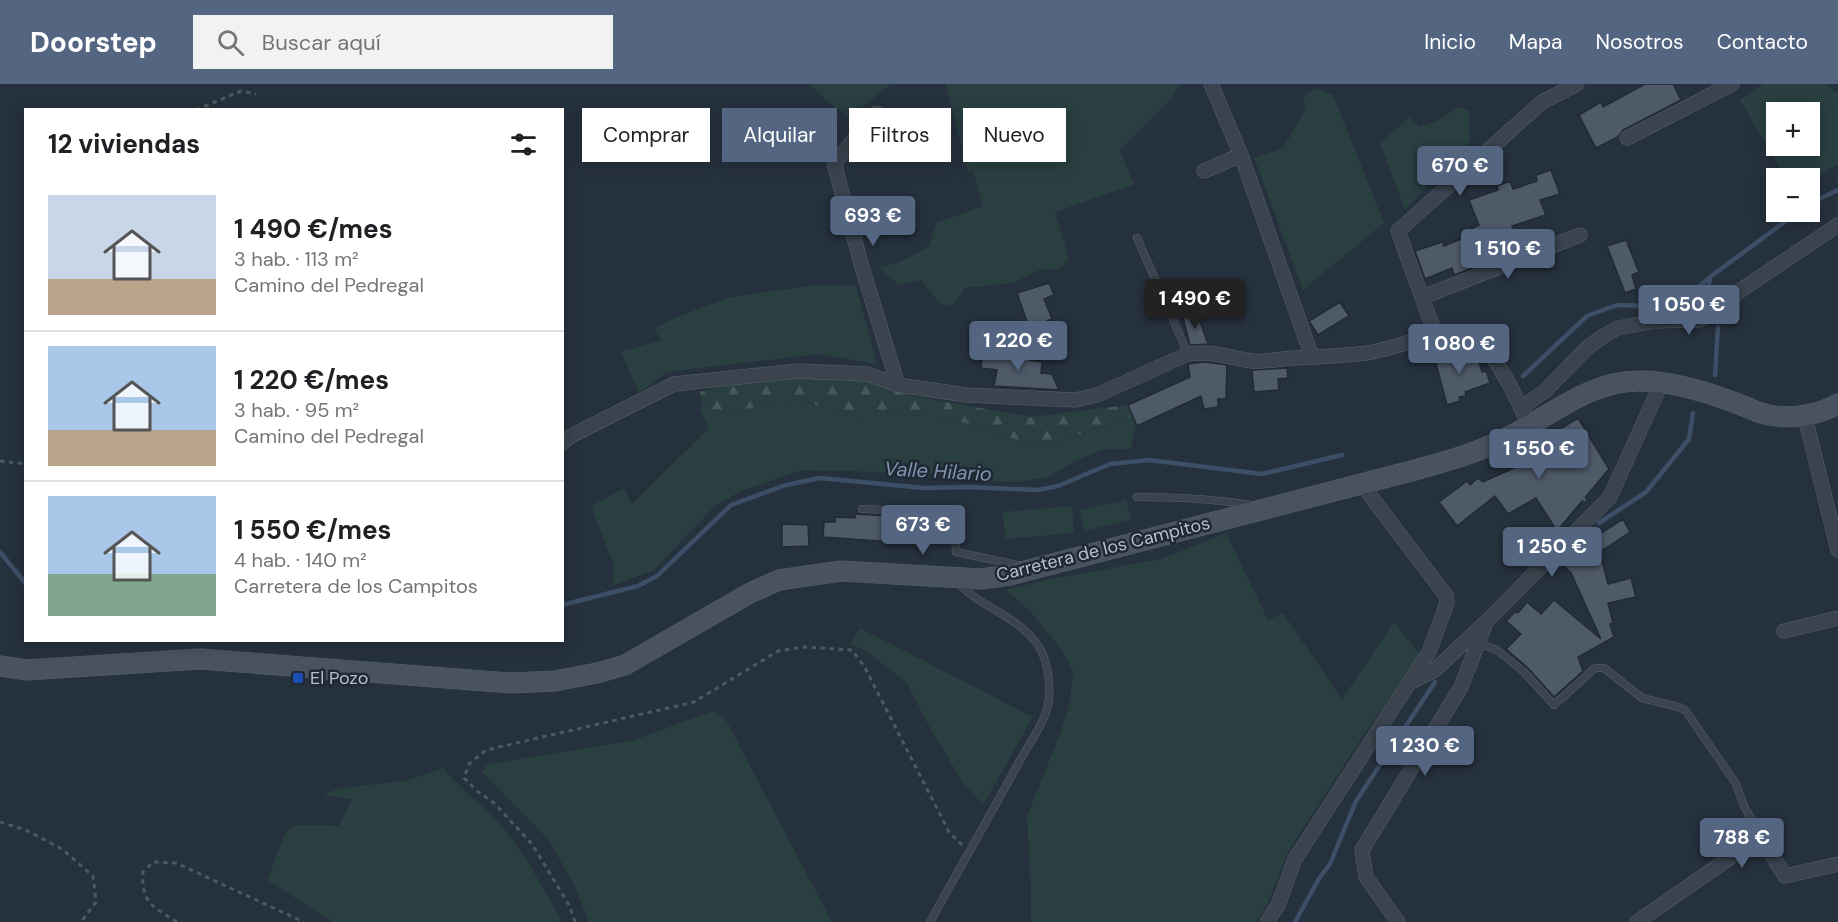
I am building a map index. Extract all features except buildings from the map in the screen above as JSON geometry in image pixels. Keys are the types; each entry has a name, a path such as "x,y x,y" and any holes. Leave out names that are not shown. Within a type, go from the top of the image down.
{"main road":[{"name":"Carretera de los Campitos","path":"0,666 27,670 200,659 511,683 555,681 625,665 750,593 779,580 841,571 981,579 1010,575 1478,451 1529,426 1590,391 1620,382 1662,382 1733,402 1760,413 1784,417 1804,417 1838,404"}],"street":[{"path":"1211,84 1241,155 1312,357"},
{"path":"1436,336 1398,231 1542,102 1577,84"},
{"path":"1627,138 1732,84"},
{"path":"849,146 834,163 862,267 898,385"},
{"path":"1204,171 1241,155"},
{"path":"1521,408 1545,391 1588,347 1605,335 1618,328 1655,321 1699,320 1715,312 1738,292 1838,225"},
{"path":"1423,297 1580,235"},
{"path":"564,441 674,384 798,371 867,374 898,385 966,395 1075,400 1097,395 1188,354 1198,352 1253,361 1368,353 1454,333 1467,336 1480,343 1489,354 1529,426"},
{"path":"1409,683 1435,670 1610,497 1662,382"},
{"path":"1804,417 1838,550"},
{"path":"1267,922 1278,905 1295,859 1430,652 1447,603 1446,595 1363,483"},
{"path":"1784,632 1838,618"},
{"path":"1398,922 1366,877 1362,850 1461,687 1487,621"},
{"path":"1637,922 1744,848 1766,846 1785,876 1838,864"}],"lane":[{"path":"1137,238 1188,354"},
{"path":"1137,497 1215,499 1269,508"},
{"path":"862,508 954,513 956,552 1033,569"},
{"path":"930,922 993,812 1047,710 1049,690 1047,666 1040,648 1028,633 1012,619 969,594 952,576"},
{"path":"1478,643 1497,650 1524,672 1554,705 1595,668 1604,668 1642,698 1679,707 1686,711 1736,784 1744,806 1766,846"}],"path":[{"path":"200,108 241,91 256,94"},
{"path":"1529,426 1594,513"},
{"path":"0,461 24,464"},
{"path":"921,544 949,521 954,513"},
{"path":"917,522 956,552"},
{"path":"575,922 569,905 532,844 494,803 464,778 469,764 486,750 694,702 778,651 804,647 852,650 864,666 949,832 969,852"},
{"path":"0,822 26,830 62,849 93,876 96,902 81,922"},
{"path":"177,922 148,904 142,889 143,872 153,862 176,863 304,922"}],"green space":[{"path":"811,84 890,85 861,108 849,108 849,116"},
{"path":"946,84 1180,84 1172,98 1120,150 1134,185 1055,212 1069,259 1059,269 1040,270 1013,283 965,288 953,306 939,303 921,280 899,285 879,267 898,263 929,247 936,223 983,206 973,170 968,171 966,162 1066,162 1066,108 963,108 963,151"},
{"path":"1764,84 1825,84 1836,93 1838,92 1838,164 1820,175 1820,168 1780,168 1773,156 1820,156 1820,102 1766,102 1766,144 1740,100"},
{"path":"1317,88 1333,95 1384,223 1303,290 1254,158 1283,148 1306,109 1303,96"},
{"path":"1457,107 1469,110 1470,141 1405,210 1380,143 1410,117 1419,127 1438,121"},
{"path":"815,285 856,286 877,364 819,354 667,372 639,393 621,352 661,340 654,329 676,317 731,297"},
{"path":"797,377 868,381 907,395 1031,417 1128,405 1133,416 1046,445 1021,441 947,417 897,414 859,417 797,399 725,413 703,406 700,392 723,386"},
{"path":"797,399 859,417 897,414 947,417 1021,441 1046,445 1133,416 1137,426 1131,449 1104,449 1046,478 1015,482 959,480 926,473 802,470 739,492 714,507 654,570 612,586 614,566 591,506 624,488 632,504 709,428 699,408 703,406 725,413"},
{"path":"1126,500 1131,520 1084,531 1080,510"},
{"path":"1072,506 1074,533 1005,539 1003,512"},
{"path":"1226,533 1268,620 1283,613 1342,699 1394,622 1420,655 1365,733 1289,850 1267,905 1256,922 1031,922 1027,816 1060,734 1070,702 1073,671 1061,649 1029,610 1006,590 1046,580 1161,559"},
{"path":"860,628 1033,717 983,805 963,783 929,726 907,683 865,650 850,644"},
{"path":"713,711 725,718 832,922 589,922 577,891 549,840 482,772 488,764 634,740"},
{"path":"443,768 508,833 560,917 559,922 333,922 267,880 285,834 295,825 339,826 352,799 323,795 341,788 404,781"}],"waterway":[{"name":"Valle Hilario","path":"1820,199 1838,190"},
{"name":"Valle Hilario","path":"1523,376 1587,316 1617,305 1649,306 1690,295 1710,277 1784,222"},
{"path":"1708,295 1710,277"},
{"path":"1715,375 1718,327"},
{"path":"1599,523 1646,492 1689,439 1693,413"},
{"name":"Valle Hilario","path":"564,604 638,586 657,576 731,505 786,485 820,478 924,488 1038,490 1058,486 1110,464 1149,460 1262,474 1342,455"},
{"name":"Valle Hilario","path":"0,552 24,582"},
{"path":"1295,922 1320,877 1330,864 1356,801 1435,682"}],"place":[{"name":"El Pozo","path":"298,678"}]}
